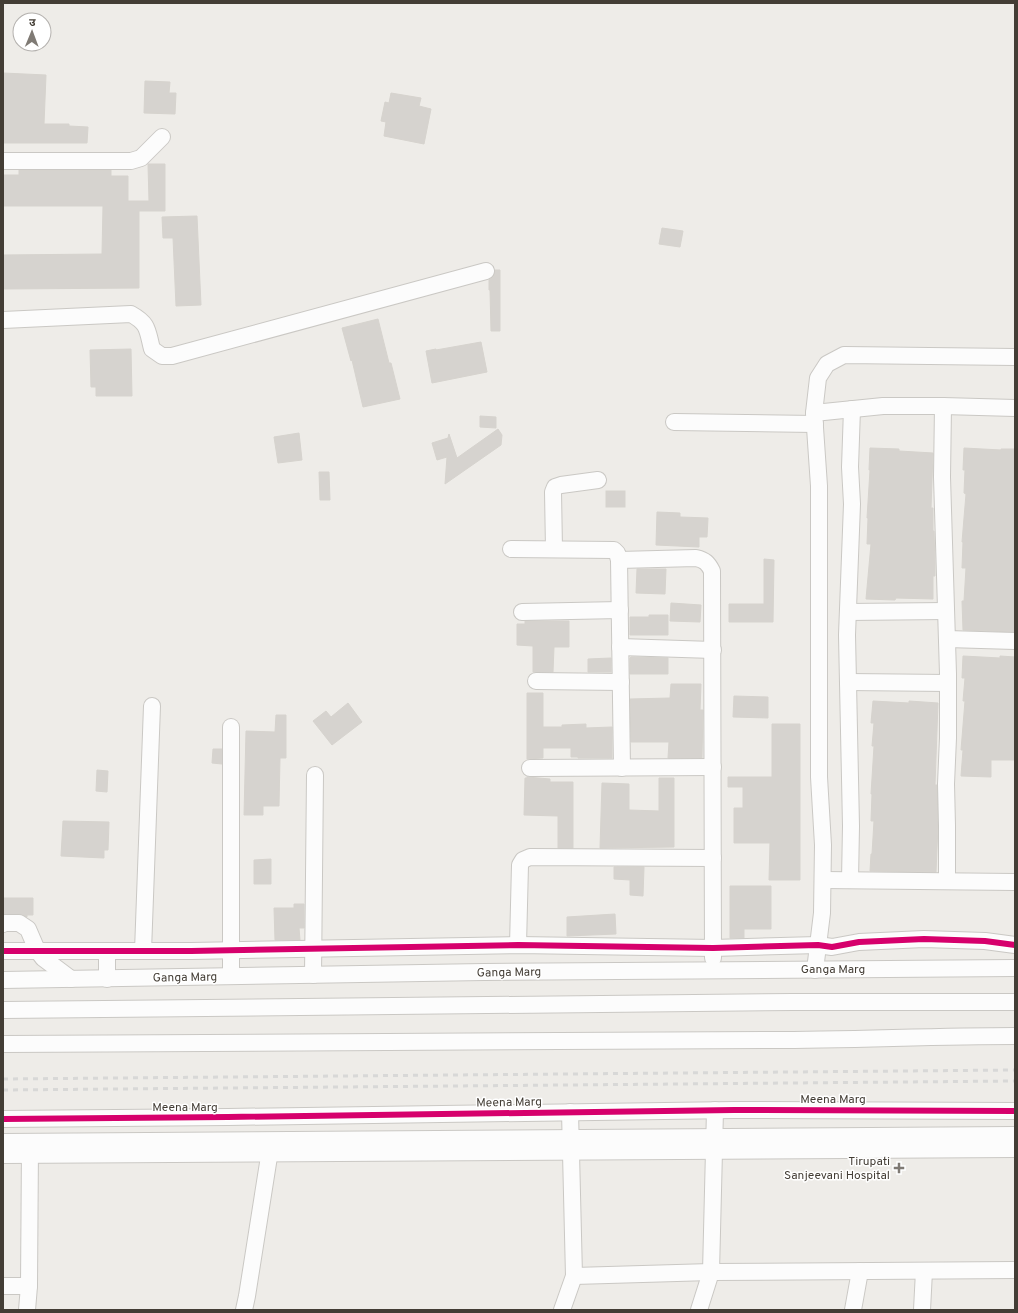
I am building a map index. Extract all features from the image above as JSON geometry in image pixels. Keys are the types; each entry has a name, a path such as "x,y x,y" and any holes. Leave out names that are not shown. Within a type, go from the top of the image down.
{"street":[{"path":"3,161 131,161 141,158 162,137"},
{"path":"3,320 131,314 142,320 147,328 152,349 162,356 172,356 486,271"},
{"path":"815,970 822,913 824,845 819,777 819,486 814,419 818,378 826,364 844,355 1015,357"},
{"path":"674,422 814,419 852,409 883,406 1015,408"},
{"path":"943,406 942,477 948,682 946,784 947,880"},
{"path":"850,880 851,826 848,612 852,504 850,466 852,409"},
{"path":"554,549 553,492 555,487 598,480"},
{"path":"512,549 614,550 617,553 619,560 622,768"},
{"path":"619,560 696,558 704,560 709,564 712,570 713,970"},
{"path":"522,612 620,610"},
{"path":"848,612 946,610"},
{"path":"947,639 1015,641"},
{"path":"620,647 713,650"},
{"path":"536,681 621,682"},
{"path":"848,682 948,682"},
{"path":"143,951 152,706"},
{"path":"231,727 231,976"},
{"path":"530,768 713,767"},
{"path":"313,975 315,775"},
{"path":"518,946 520,865 523,860 530,857 713,858"},
{"path":"823,880 947,880 1015,882"},
{"path":"3,924 19,923 28,929 37,950 43,958 71,979"},
{"path":"3,950 143,951 518,946 713,948 818,945 832,947 859,942 924,939 985,941 1015,945"},
{"path":"107,951 107,978"},
{"name":"Ganga Marg","path":"3,980 492,972 1015,968"},
{"path":"3,1010 793,1002 1015,1002"},
{"path":"3,1044 774,1040 1015,1036"},
{"path":"699,1310 711,1272 715,1110"},
{"name":"Meena Marg","path":"3,1119 715,1110 1015,1111"},
{"path":"562,1310 574,1276 570,1112"},
{"path":"3,1155 29,1149 715,1144 1015,1135"},
{"path":"3,1142 29,1149"},
{"path":"715,1144 1015,1149"},
{"path":"244,1310 271,1147"},
{"path":"27,1310 29,1286 29,1149"},
{"path":"574,1276 711,1272 1015,1270"},
{"path":"853,1310 860,1271"},
{"path":"922,1310 924,1271"},
{"path":"3,1286 29,1286"}],"building":[{"path":"3,73 46,75 44,124 69,124 69,126 88,127 87,143 3,143"},
{"path":"145,81 170,82 169,93 176,93 175,114 144,113"},
{"path":"391,93 421,98 419,106 431,109 424,144 384,136 386,122 381,121 385,102 389,103"},
{"path":"148,164 165,164 165,211 139,211 139,288 3,289 3,255 102,254 103,206 3,206 3,175 19,175 19,170 111,170 111,176 128,176 128,201 149,201"},
{"path":"197,216 201,305 176,306 173,238 163,238 162,217"},
{"path":"662,228 683,231 680,247 659,244"},
{"path":"495,270 500,270 500,331 491,331 489,280 493,277"},
{"path":"378,319 400,399 363,407 352,360 351,361 342,328"},
{"path":"481,342 487,372 432,383 426,351"},
{"path":"131,349 132,396 96,396 96,387 91,387 90,350"},
{"path":"480,416 496,417 496,428 480,427"},
{"path":"498,429 502,435 501,445 445,484 447,457 437,460 432,443 448,438 449,434 457,458"},
{"path":"299,433 302,460 278,463 274,437"},
{"path":"870,448 899,449 899,451 933,453 931,508 933,508 935,576 933,576 933,599 866,599 871,544 867,544"},
{"path":"964,448 1001,450 1015,449 1015,632 963,630 962,601 964,601 966,568 962,568 962,542 966,494 964,493 965,470 963,470"},
{"path":"319,472 329,472 330,500 320,500"},
{"path":"606,491 625,491 625,507 606,507"},
{"path":"657,512 680,513 680,517 708,518 707,537 699,537 699,547 656,545"},
{"path":"764,559 774,560 773,622 729,622 729,604 764,604"},
{"path":"637,569 666,569 665,594 636,593"},
{"path":"671,603 701,605 700,622 670,621"},
{"path":"649,615 668,615 668,635 630,635 630,617 649,617"},
{"path":"525,621 569,621 569,647 554,647 553,672 533,672 533,646 517,645 517,624 525,624"},
{"path":"963,656 1000,658 1000,656 1015,657 1015,760 991,760 991,777 961,776 963,750 961,750 965,701 963,701 965,678 962,678"},
{"path":"631,657 668,658 668,674 630,674"},
{"path":"611,658 611,672 588,672 588,659"},
{"path":"671,684 701,684 700,710 703,710 702,758 668,758 669,742 631,742 630,699 670,698"},
{"path":"527,693 543,693 543,727 562,727 562,725 586,724 586,728 612,727 612,758 571,757 571,748 543,748 543,758 527,759"},
{"path":"734,696 768,697 768,718 733,717"},
{"path":"873,701 938,703 935,785 937,785 938,826 936,872 870,871 874,821 871,821 874,746 872,746 874,723 871,723"},
{"path":"348,703 362,722 332,745 313,721 326,711 331,717"},
{"path":"276,715 286,715 286,758 280,758 279,806 263,806 263,815 244,815 246,731 275,732"},
{"path":"772,724 800,724 800,880 769,880 770,843 734,843 734,808 743,808 743,787 728,787 728,777 772,777"},
{"path":"213,749 222,749 222,764 212,763"},
{"path":"97,770 108,771 107,792 96,791"},
{"path":"525,778 550,779 550,782 573,782 573,848 558,848 558,816 524,815"},
{"path":"659,778 674,778 674,847 600,848 602,783 629,784 629,810 659,811"},
{"path":"63,821 109,822 108,850 104,850 104,858 61,856"},
{"path":"271,859 271,884 254,884 254,860"},
{"path":"614,867 644,867 643,896 630,895 630,880 614,879"},
{"path":"730,886 771,886 771,929 744,929 744,938 730,938"},
{"path":"3,898 33,898 33,915 27,915 27,917 19,914 3,914"},
{"path":"294,904 304,904 304,928 299,928 300,940 275,940 274,908 294,908"},
{"path":"615,914 616,934 567,936 567,917"}],"railway":[{"path":"3,1079 1015,1070"},
{"path":"3,1090 1015,1081"}],"cycle path":[{"path":"3,951 191,951 518,945 713,948 818,945 832,947 859,942 924,939 985,941 1015,945"},
{"path":"3,1119 734,1110 1015,1111"}],"place":[{"name":"Tirupati Sanjeevani Hospital","path":"899,1168"}]}
